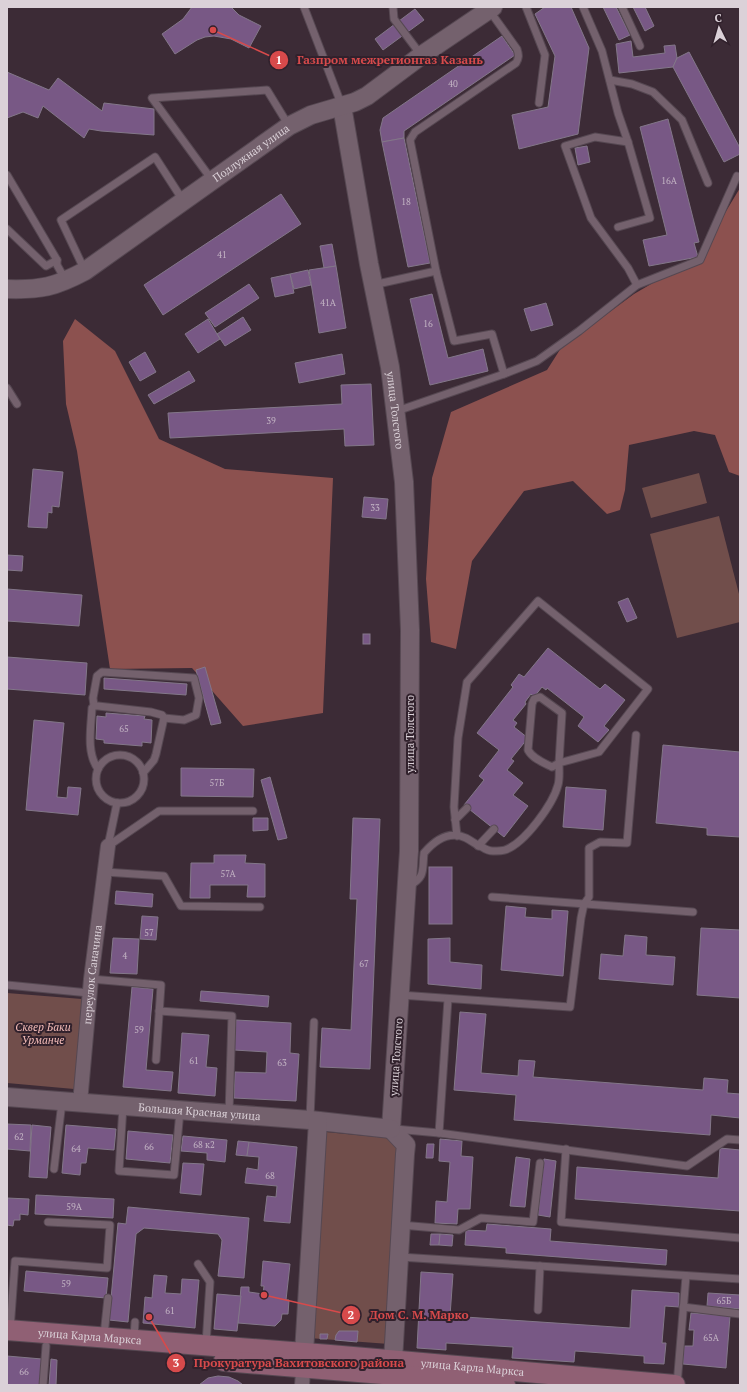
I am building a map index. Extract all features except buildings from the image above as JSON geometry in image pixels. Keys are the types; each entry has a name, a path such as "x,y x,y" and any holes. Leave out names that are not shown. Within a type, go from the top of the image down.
{"main road":[{"name":"улица Карла Маркса","path":"8,1334 104,1338 134,1331 303,1369 393,1361 676,1385"},
{"name":"улица Карла Маркса","path":"8,1334 46,1346 505,1385"}],"street":[{"name":"Подлужная улица","path":"7,289 29,290 48,287 66,281 85,271 289,126 311,115 355,102 367,96 422,55 491,8"},
{"name":"улица Толстого","path":"342,106 373,285 390,367 404,482 410,630 409,851 391,1129"},
{"name":"переулок Саначина","path":"80,1103 89,993 108,846"},
{"name":"Большая Красная улица","path":"7,1097 314,1121 391,1129"},
{"path":"303,1369 314,1121"},
{"path":"391,1129 406,1146 393,1361"}],"lane":[{"path":"304,7 342,106"},
{"path":"392,7 394,19 422,55"},
{"path":"526,7 545,55 539,103"},
{"path":"583,7 602,51 618,113 650,218 618,227"},
{"path":"622,7 640,46"},
{"path":"491,8 517,49 519,56 518,60 516,63 415,132 410,140 436,271 454,341 492,334 504,374"},
{"path":"610,80 632,84 653,92 682,120 708,183"},
{"path":"212,181 152,98 267,90 289,126"},
{"path":"628,142 595,137 565,146 591,218 628,268 637,285"},
{"path":"85,271 61,220 156,157 184,202"},
{"path":"7,175 57,260 57,265 66,281"},
{"path":"395,411 504,374 537,361 579,331 637,285 700,260 737,176"},
{"path":"7,229 46,266 57,260"},
{"path":"373,285 436,271"},
{"path":"7,388 17,404"},
{"path":"407,887 417,882 423,875 424,853 440,838 450,835 457,836 466,838 478,846 491,851 505,850 519,841 536,824 552,800 559,784 559,763 562,713 540,697 534,699 532,704 528,750 530,754 552,767 559,763 599,752 648,689 538,601 467,682 458,738 454,807 457,836"},
{"path":"94,706 151,712 162,715 164,718 184,720 196,715 199,698 194,678 102,672 97,676 93,698 94,706 92,708 90,746 98,769"},
{"path":"143,773 154,760 164,718"},
{"path":"400,995 570,1007 581,918 584,904 589,897 589,848 600,842 627,843 636,735"},
{"path":"111,756 127,756 140,765 143,773 143,788 132,800 125,803 110,802 104,798 96,786 98,769 105,760 111,756"},
{"path":"108,846 117,803"},
{"path":"455,820 467,808"},
{"path":"108,846 159,811 253,811"},
{"path":"478,846 494,829"},
{"path":"105,872 164,876 181,906 260,907"},
{"path":"492,897 693,912"},
{"path":"91,979 161,985 156,1060"},
{"path":"7,985 89,993"},
{"path":"439,1133 448,999"},
{"path":"159,1011 232,1016 229,1114"},
{"path":"314,1022 314,1121"},
{"path":"54,1169 62,1101"},
{"path":"123,1106 119,1171 174,1175 180,1110"},
{"path":"391,1129 439,1133 687,1166 727,1139 740,1140"},
{"path":"566,1149 561,1222 740,1238"},
{"path":"401,1225 459,1230 481,1218 533,1222 540,1164"},
{"path":"8,1334 15,1259 107,1268 110,1225 48,1222"},
{"path":"399,1257 740,1279"},
{"path":"198,1264 210,1282 206,1346"},
{"path":"538,1310 540,1266"},
{"path":"676,1385 686,1276"},
{"path":"104,1338 108,1298"},
{"path":"683,1307 740,1314"},
{"path":"44,1385 46,1346"}],"green space":[{"path":"699,473 707,503 651,518 642,488"},
{"path":"719,516 740,598 740,622 677,638 650,534"},
{"name":"Сквер Баки Урманче","path":"7,993 82,999 74,1089 7,1083"},
{"path":"326,1132 387,1138 398,1144 389,1344 309,1338 320,1138"}],"shaded area":[{"path":"740,188 740,476 729,472 715,435 694,431 629,445 625,490 620,510 607,514 573,481 524,491 472,561 456,649 431,642 426,579 432,478 451,412 547,370 561,348 634,294 699,256"},
{"path":"75,319 115,351 159,439 225,469 333,478 323,713 243,726 192,668 110,669 77,451 66,404 63,341"}],"place":[{"name":"Газпром межрегионгаз Казань","path":"213,30"},
{"name":"Дом С. М. Марко","path":"264,1295"},
{"name":"Прокуратура Вахитовского района","path":"149,1317"}]}
